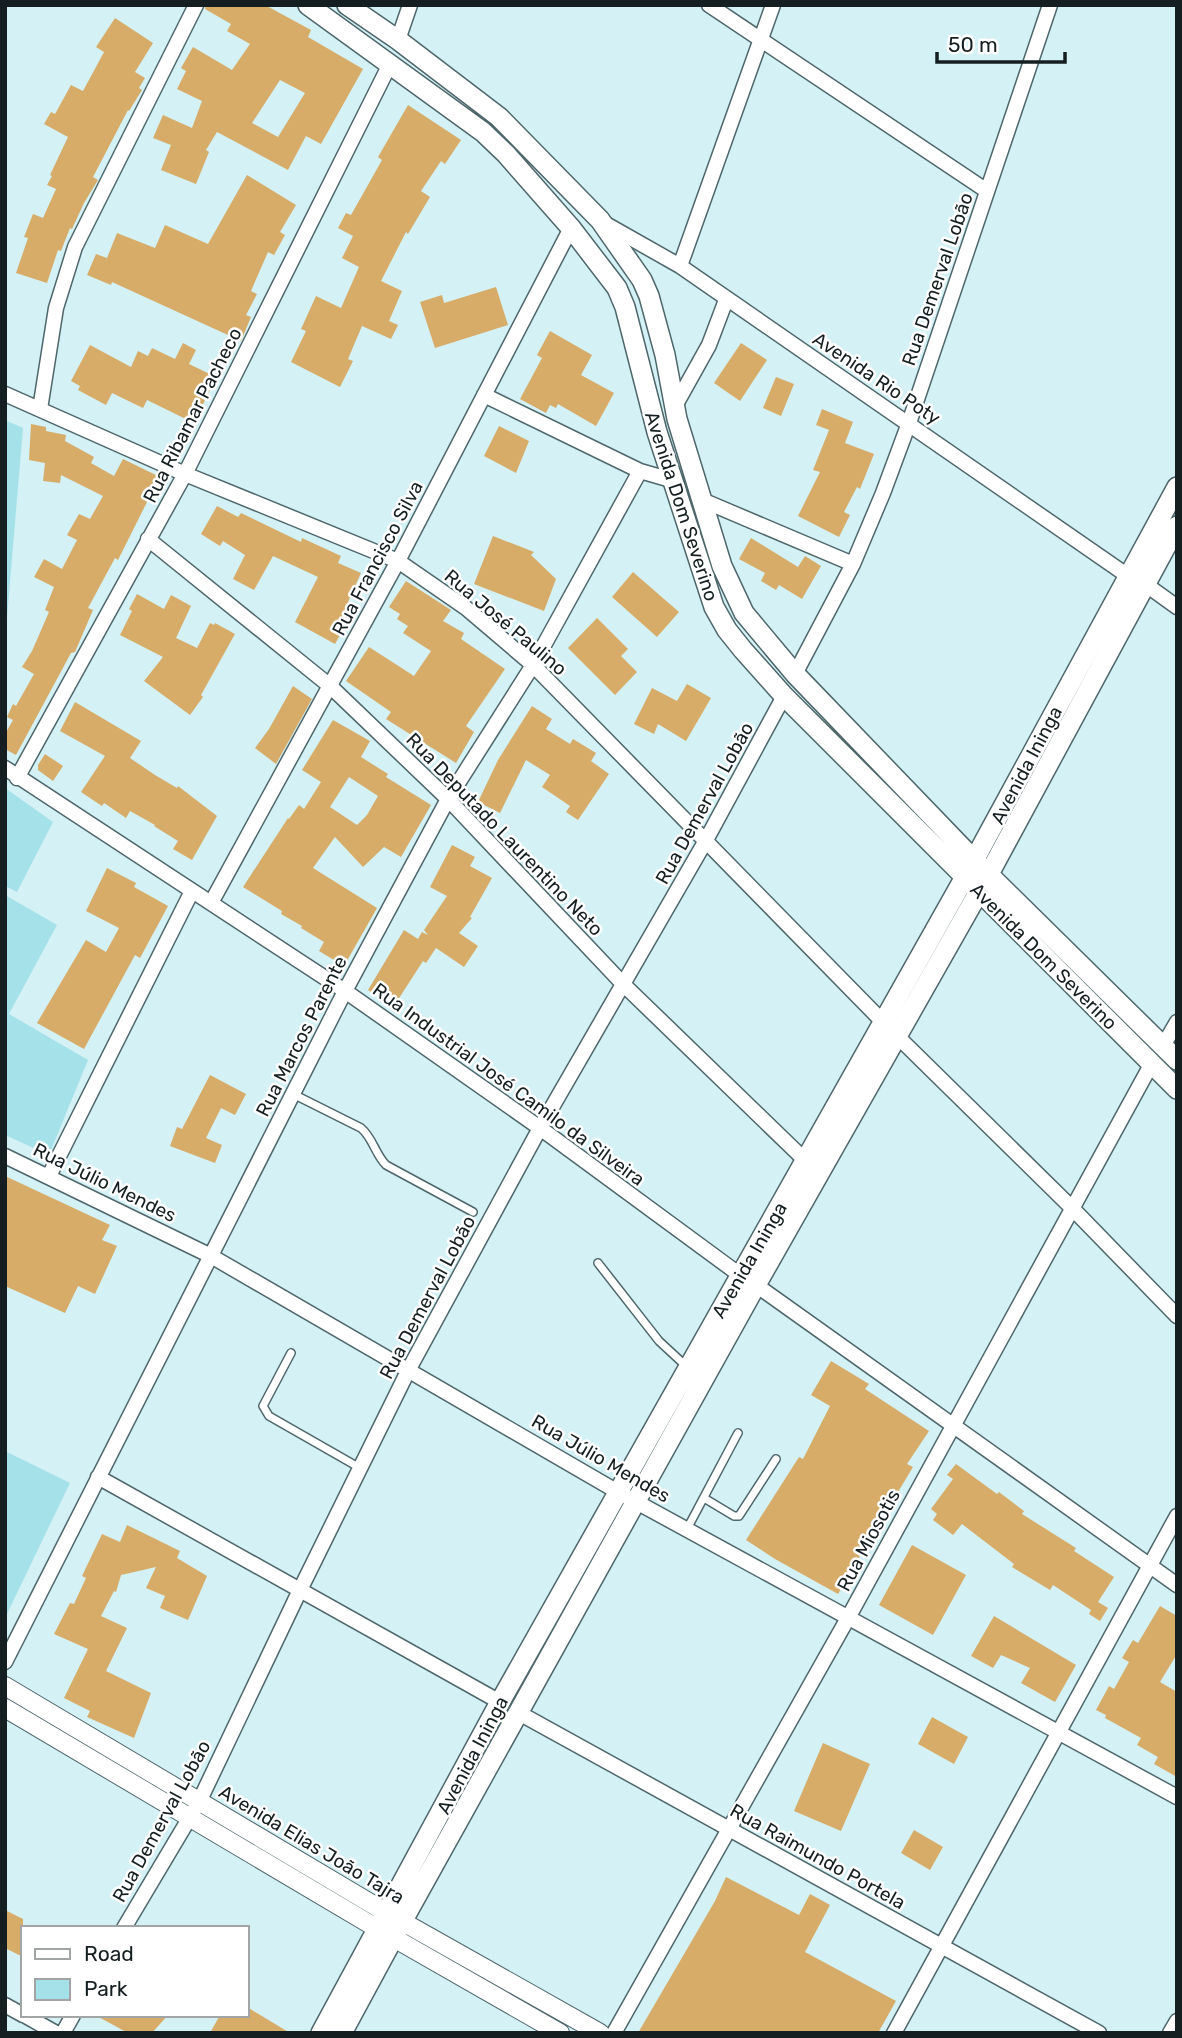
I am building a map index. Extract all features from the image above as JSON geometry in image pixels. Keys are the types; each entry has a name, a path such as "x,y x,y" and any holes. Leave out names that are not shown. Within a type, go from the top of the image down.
{"main road":[{"name":"Avenida Dom Severino","path":"308,5 483,132 571,228 610,277 625,307 671,480 714,607 735,640 784,696 1170,1053"},
{"name":"Avenida Dom Severino","path":"347,5 499,117 600,220 637,272 649,296 675,406 702,500 722,566 737,601 767,643 977,876 1177,1089"},
{"name":"Avenida Ininga","path":"321,2033 519,1713 636,1501 748,1280 977,876 1136,580 1177,487"},
{"name":"Avenida Ininga","path":"1136,580 1177,526"},
{"name":"Avenida Ininga","path":"342,2033 390,1925 500,1702 688,1367 748,1280"}],"street":[{"path":"40,409 56,308 75,247 196,5"},
{"path":"398,40 410,5"},
{"path":"709,5 987,191"},
{"path":"680,266 773,5"},
{"name":"Rua Demerval Lobão","path":"795,674 853,564 909,423 1050,5"},
{"name":"Rua Ribamar Pacheco","path":"11,773 186,474 390,64"},
{"name":"Avenida Rio Poty","path":"600,220 680,266 1177,607"},
{"name":"Rua Francisco Silva","path":"211,903 398,561 571,228"},
{"path":"675,406 709,345 726,300"},
{"name":"Rua José Paulino","path":"5,394 186,474 398,561 466,608 533,665 705,842 1177,1316"},
{"path":"484,395 640,471 671,480"},
{"name":"Rua Marcos Parente","path":"5,1662 345,991 448,799 533,665 640,471"},
{"path":"702,500 853,564"},
{"name":"Rua Deputado Laurentino Neto","path":"148,539 330,686 448,799 624,985 813,1167"},
{"name":"Rua Demerval Lobão","path":"125,1926 194,1810 409,1369 540,1128 705,842 784,696"},
{"name":"Rua Industrial José Camilo da Silveira","path":"11,773 345,991 1177,1585"},
{"path":"49,1176 192,891"},
{"path":"1170,1053 1177,1022"},
{"name":"Rua Miosotis","path":"614,2033 848,1618 1152,1063"},
{"name":"Rua Júlio Mendes","path":"5,1156 211,1256 618,1492 1177,1797"},
{"path":"98,1477 500,1702"},
{"path":"894,2033 1177,1516"},
{"name":"Avenida Elias João Tajra","path":"5,1686 194,1810"},
{"name":"Avenida Elias João Tajra","path":"5,1708 194,1810 390,1925 560,2033"},
{"name":"Rua Raimundo Portela","path":"519,1713 1098,2033"},
{"name":"Avenida Elias João Tajra","path":"390,1925 600,2033"},
{"path":"5,2005 21,2014"},
{"path":"27,2017 56,2033"},
{"path":"63,2033 72,2017"},
{"path":"1170,2033 1177,2021"}],"lane":[{"path":"293,1094 361,1128 368,1134 386,1165 473,1212"},
{"path":"598,1263 659,1341 688,1367"},
{"path":"291,1353 263,1406 265,1412 360,1468"},
{"path":"687,1529 738,1433"},
{"path":"704,1498 734,1516 739,1516 776,1460"}],"green space":[{"path":"5,420 23,428 5,641"},
{"path":"5,788 53,822 17,892 5,886"},
{"path":"5,895 57,925 9,1014 88,1060 49,1155 5,1135"},
{"path":"5,1451 70,1483 5,1618"}],"building":[{"path":"206,5 265,5 311,30 308,37 363,69 321,144 306,136 288,170 217,132 206,150 209,152 196,184 161,170 171,145 153,138 163,115 192,128 202,101 177,89 186,71 181,68 193,47 232,70 250,44 227,31 231,24 205,9","holes":["280,80 305,93 278,137 252,123"]},
{"path":"115,18 153,43 135,72 145,78 139,88 142,90 128,110 93,177 98,180 72,229 70,228 61,251 58,250 47,283 16,273 28,238 24,237 33,214 43,218 56,189 47,185 68,137 44,124 51,112 55,114 71,85 83,91 104,52 96,47"},
{"path":"408,105 461,140 445,164 441,161 421,191 430,197 408,234 406,232 381,281 402,291 389,321 398,325 391,339 362,326 348,359 353,361 340,387 291,362 306,331 301,329 316,296 341,308 359,267 342,258 353,236 338,228 346,213 351,215 382,160 378,157"},
{"path":"247,175 296,205 280,232 285,235 274,255 268,252 251,291 257,294 246,315 251,317 241,341 112,282 111,285 87,275 96,254 107,258 117,233 155,248 165,225 208,244"},
{"path":"496,287 508,325 435,348 420,302 442,295 444,303"},
{"path":"550,331 592,355 581,375 614,393 596,426 558,404 556,408 550,405 546,413 520,399 542,358 537,355"},
{"path":"183,343 196,350 189,364 216,377 194,423 147,400 143,408 112,393 106,405 78,390 80,386 71,381 90,345 131,367 138,351 148,356 152,348 175,359"},
{"path":"741,343 767,360 740,401 714,383"},
{"path":"776,377 794,384 781,416 763,408"},
{"path":"822,409 853,422 845,443 874,454 860,489 857,487 844,512 850,515 839,537 798,516 820,472 813,470 829,430 816,425"},
{"path":"31,424 46,427 46,431 66,435 65,441 94,457 91,463 114,476 123,459 164,479 155,496 151,494 118,560 115,558 88,608 93,610 75,652 71,653 16,755 5,749 5,734 13,720 7,717 34,674 22,667 49,612 45,610 54,587 34,577 44,559 62,569 77,540 67,535 79,514 90,519 103,496 61,475 60,483 43,481 45,463 29,460"},
{"path":"499,426 529,441 516,473 484,456"},
{"path":"217,506 238,517 241,513 301,542 302,538 341,556 338,563 361,573 348,602 356,606 335,644 295,622 318,577 273,556 254,590 233,579 245,555 223,541 220,546 201,534"},
{"path":"493,536 534,552 531,555 556,579 544,611 474,584"},
{"path":"751,538 798,567 805,556 821,566 802,599 779,585 776,590 761,581 765,573 739,559"},
{"path":"633,572 679,612 657,637 612,597"},
{"path":"406,581 451,610 443,621 464,633 461,639 505,669 466,726 474,732 456,763 386,719 391,712 346,681 369,647 414,676 431,651 403,633 408,626 397,619 400,614 389,607"},
{"path":"137,594 164,609 171,595 191,606 176,638 197,648 210,623 235,634 201,695 203,697 190,715 144,681 163,657 120,635"},
{"path":"597,618 628,649 621,656 637,672 615,695 568,648"},
{"path":"687,684 711,698 686,741 658,724 654,734 634,724 652,688 677,701"},
{"path":"293,686 312,699 276,764 255,748"},
{"path":"75,702 141,741 130,758 177,788 178,786 217,816 192,860 173,849 178,841 155,825 130,811 126,818 81,792 105,756 60,731"},
{"path":"532,706 552,719 546,729 570,744 573,739 596,753 591,761 609,774 578,820 566,812 570,806 542,787 550,775 526,760 500,813 478,802 498,760"},
{"path":"333,720 370,741 361,757 388,774 386,777 431,805 401,857 384,847 363,867 335,837 313,868 377,908 344,966 319,951 324,942 243,887 288,818 299,805 304,809 321,782 302,770","holes":["349,777 378,796 367,815 357,825 330,807"]},
{"path":"45,754 63,766 53,781 38,770"},
{"path":"452,845 475,857 470,866 492,878 470,917 472,918 459,933 478,946 464,967 436,948 426,963 423,961 394,1006 368,990 404,930 418,939 422,932 428,935 424,930 447,896 430,887"},
{"path":"107,868 136,883 134,887 168,906 140,958 135,955 84,1049 37,1023 86,940 106,952 119,928 86,911"},
{"path":"210,1075 246,1094 235,1115 221,1108 206,1138 222,1145 215,1163 170,1146 177,1127 182,1129"},
{"path":"5,1176 110,1225 102,1240 117,1246 95,1294 78,1286 65,1313 5,1286"},
{"path":"831,1361 869,1384 865,1389 929,1431 907,1464 913,1467 857,1554 860,1556 838,1594 746,1540 799,1457 803,1459 830,1406 811,1395"},
{"path":"956,1464 997,1494 999,1492 1024,1511 1022,1514 1076,1548 1074,1551 1114,1577 1098,1602 1108,1608 1100,1621 1089,1614 1091,1610 1053,1585 1050,1590 1012,1567 1014,1564 962,1524 953,1535 933,1520 937,1514 931,1509 953,1479 947,1475"},
{"path":"127,1525 180,1551 177,1558 207,1576 188,1620 160,1608 165,1596 146,1588 156,1567 121,1575 116,1592 114,1591 101,1616 127,1628 106,1671 151,1693 134,1738 87,1717 90,1711 64,1698 88,1649 54,1634 70,1603 74,1604 86,1578 82,1576 102,1534 120,1542"},
{"path":"912,1545 966,1575 933,1635 879,1605"},
{"path":"1160,1606 1177,1616 1177,1654 1160,1682 1177,1692 1177,1777 1154,1764 1158,1757 1137,1745 1141,1738 1096,1710 1109,1686 1114,1689 1129,1662 1122,1658 1133,1640 1138,1643"},
{"path":"994,1616 1076,1665 1055,1702 1021,1683 1030,1668 1001,1655 993,1668 971,1656"},
{"path":"932,1717 968,1737 954,1764 918,1744"},
{"path":"823,1743 870,1764 841,1831 794,1811"},
{"path":"914,1830 943,1847 930,1870 901,1853"},
{"path":"726,1877 799,1915 810,1894 830,1905 805,1952 896,2001 878,2033 638,2033 715,1901"},
{"path":"5,1910 23,1919 23,1926 21,1956 5,1948"},
{"path":"248,2008 290,2033 210,2033 219,2017 248,2017"},
{"path":"99,2017 166,2017 152,2033 128,2033"}]}
